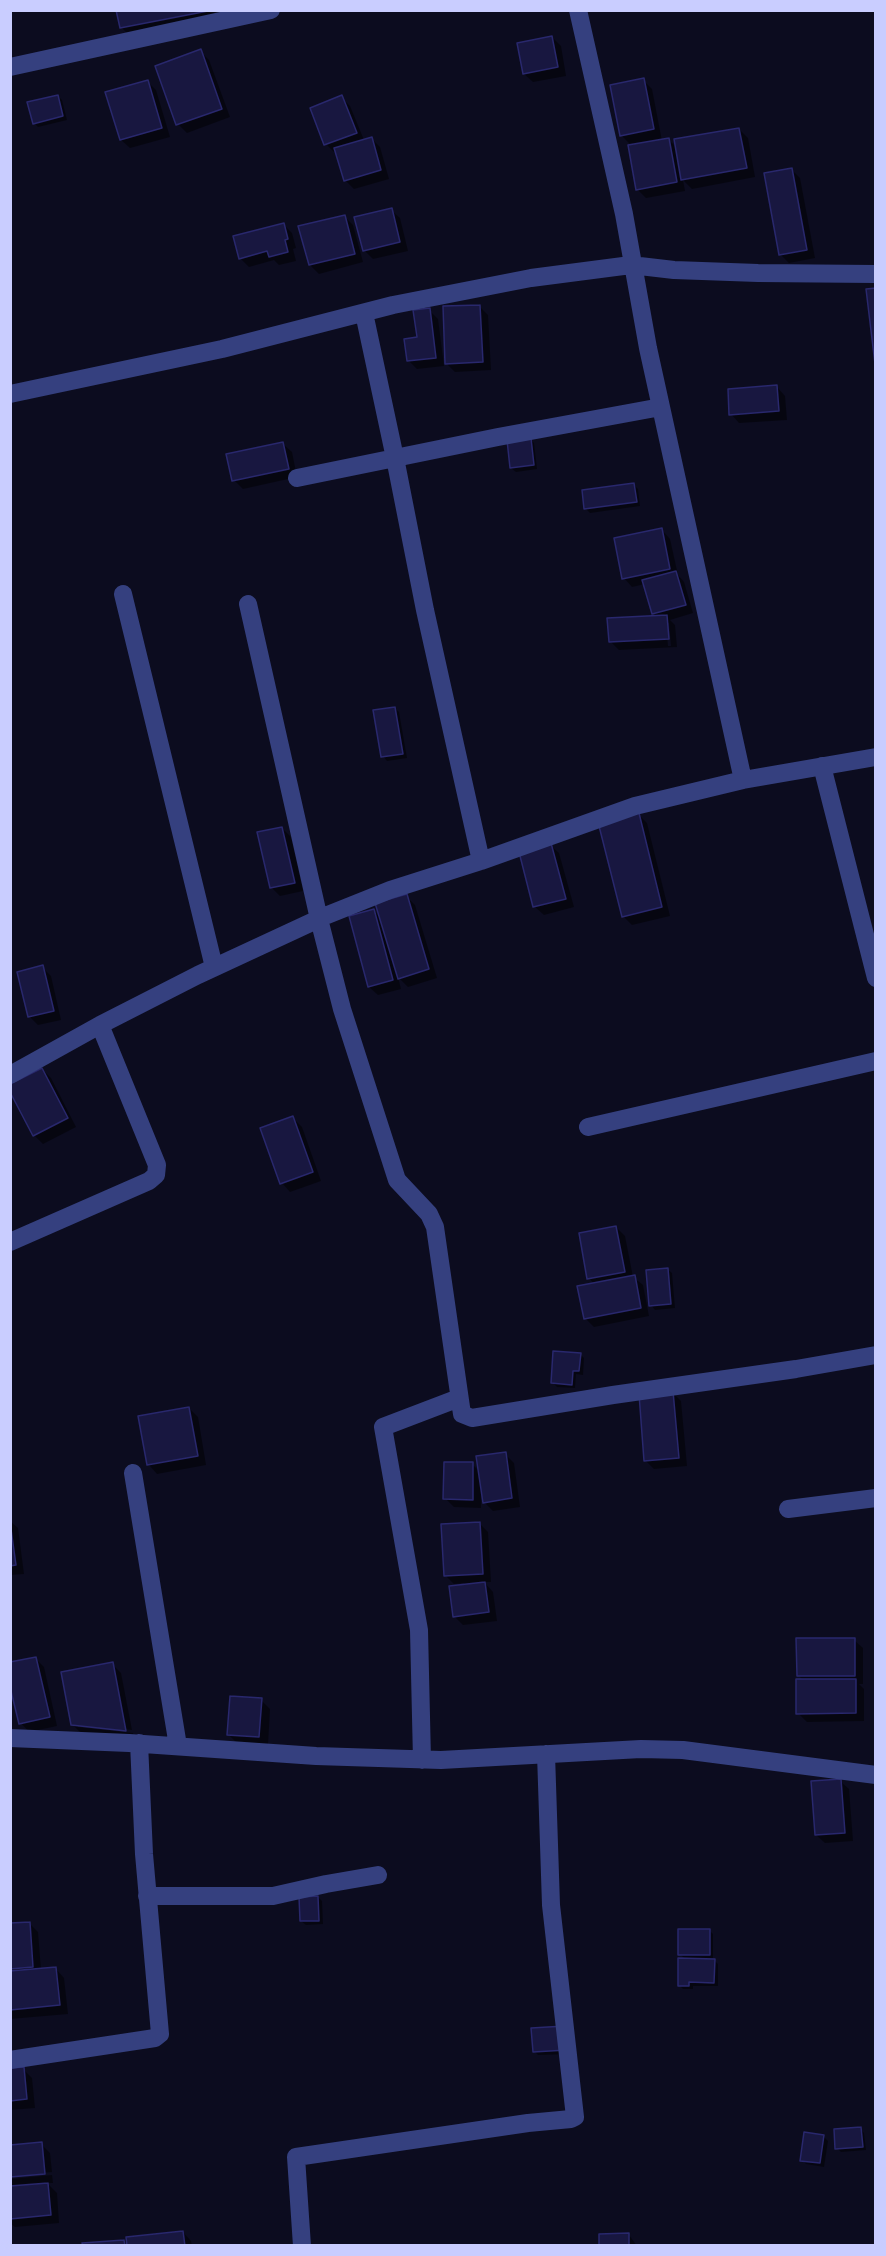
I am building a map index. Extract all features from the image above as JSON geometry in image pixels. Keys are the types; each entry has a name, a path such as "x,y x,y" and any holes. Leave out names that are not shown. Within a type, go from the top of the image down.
{"street":[{"path":"10,67 271,10"},
{"path":"578,10 624,214 631,266 743,780"},
{"path":"10,394 222,349 364,313 531,278 631,266 758,273 876,274"},
{"path":"364,313 425,610 481,861"},
{"path":"297,478 661,407"},
{"path":"123,594 214,967"},
{"path":"248,604 319,919 342,1009 397,1180 429,1214 435,1227 462,1414 472,1418 876,1355"},
{"path":"10,1075 100,1025 214,967 319,919 390,890 481,861 635,806 743,780 876,757"},
{"path":"822,766 876,978"},
{"path":"10,1242 149,1181 156,1175 157,1165 100,1025"},
{"path":"588,1127 876,1061"},
{"path":"423,1760 419,1630 383,1427 459,1398"},
{"path":"133,1473 178,1746"},
{"path":"788,1509 876,1498"},
{"path":"10,1738 139,1743 316,1756 423,1760 641,1749 683,1750 876,1775"},
{"path":"10,2060 158,2037 160,2031 147,1896 139,1743"},
{"path":"302,2246 296,2157 528,2123 571,2119 576,2116 553,1925 546,1754"},
{"path":"147,1896 273,1896 378,1875"}],"building":[{"path":"116,10 208,10 208,11 120,28"},
{"path":"552,36 558,67 523,74 517,43"},
{"path":"201,49 222,109 176,125 155,66"},
{"path":"644,78 654,129 620,136 610,85"},
{"path":"148,80 162,128 120,140 105,92"},
{"path":"58,95 63,116 33,124 27,102"},
{"path":"342,95 357,133 324,145 310,108"},
{"path":"739,128 747,168 681,180 674,139"},
{"path":"372,137 381,170 344,181 334,148"},
{"path":"669,138 677,182 636,190 628,145"},
{"path":"792,168 807,250 779,255 764,173"},
{"path":"392,208 400,242 363,251 354,217"},
{"path":"345,215 355,254 309,265 298,226"},
{"path":"284,223 288,252 269,257 267,251 239,259 233,236"},
{"path":"876,288 876,364 875,364 866,289"},
{"path":"480,305 483,362 445,364 443,306"},
{"path":"430,308 436,358 407,361 404,339 417,337 413,310"},
{"path":"777,385 779,411 729,415 728,389"},
{"path":"531,438 534,465 510,468 507,440"},
{"path":"283,442 289,469 232,481 226,454"},
{"path":"634,483 637,502 584,509 582,490"},
{"path":"662,528 670,569 622,579 614,538"},
{"path":"676,571 686,605 652,614 642,580"},
{"path":"667,615 669,639 609,642 607,618"},
{"path":"395,707 403,754 381,757 373,710"},
{"path":"639,813 662,907 622,917 598,822"},
{"path":"282,827 295,883 270,888 257,832"},
{"path":"551,843 566,899 533,907 519,852"},
{"path":"407,894 429,969 398,979 375,903"},
{"path":"374,909 393,980 368,987 349,916"},
{"path":"43,965 54,1011 28,1017 17,972"},
{"path":"42,1068 68,1118 33,1136 10,1092 10,1084"},
{"path":"293,1116 313,1172 280,1184 260,1128"},
{"path":"616,1226 625,1272 587,1279 579,1233"},
{"path":"668,1268 671,1304 649,1306 646,1270"},
{"path":"635,1275 641,1308 584,1319 577,1286"},
{"path":"553,1351 581,1353 579,1371 573,1371 572,1385 551,1383"},
{"path":"673,1391 679,1458 644,1461 639,1394"},
{"path":"189,1407 198,1456 147,1465 138,1416"},
{"path":"506,1452 512,1498 483,1503 476,1456"},
{"path":"444,1462 473,1462 473,1500 443,1499"},
{"path":"10,1522 16,1565 10,1566"},
{"path":"480,1522 483,1574 444,1576 441,1524"},
{"path":"485,1582 489,1612 453,1617 449,1586"},
{"path":"796,1638 855,1638 855,1676 797,1676"},
{"path":"36,1657 50,1717 19,1724 10,1687 10,1662"},
{"path":"113,1662 126,1731 71,1725 61,1672"},
{"path":"796,1679 856,1679 856,1713 796,1714"},
{"path":"230,1696 262,1698 259,1737 227,1735"},
{"path":"841,1779 845,1833 815,1835 811,1781"},
{"path":"318,1896 319,1921 300,1921 299,1897"},
{"path":"30,1922 33,1967 10,1969 10,1923"},
{"path":"678,1929 710,1929 710,1955 678,1955"},
{"path":"678,1958 715,1959 714,1983 689,1982 689,1986 678,1986"},
{"path":"56,1967 60,2005 10,2010 10,1971"},
{"path":"565,2026 567,2050 533,2052 531,2028"},
{"path":"24,2067 27,2099 10,2101 10,2068"},
{"path":"861,2127 863,2147 835,2149 834,2129"},
{"path":"804,2132 824,2135 820,2163 800,2161"},
{"path":"42,2142 45,2174 10,2177 10,2145"},
{"path":"48,2183 51,2215 10,2219 10,2186"},
{"path":"183,2231 185,2246 127,2246 126,2237"},
{"path":"629,2233 629,2246 599,2246 599,2234"},
{"path":"124,2240 125,2246 83,2246 82,2243"}]}
